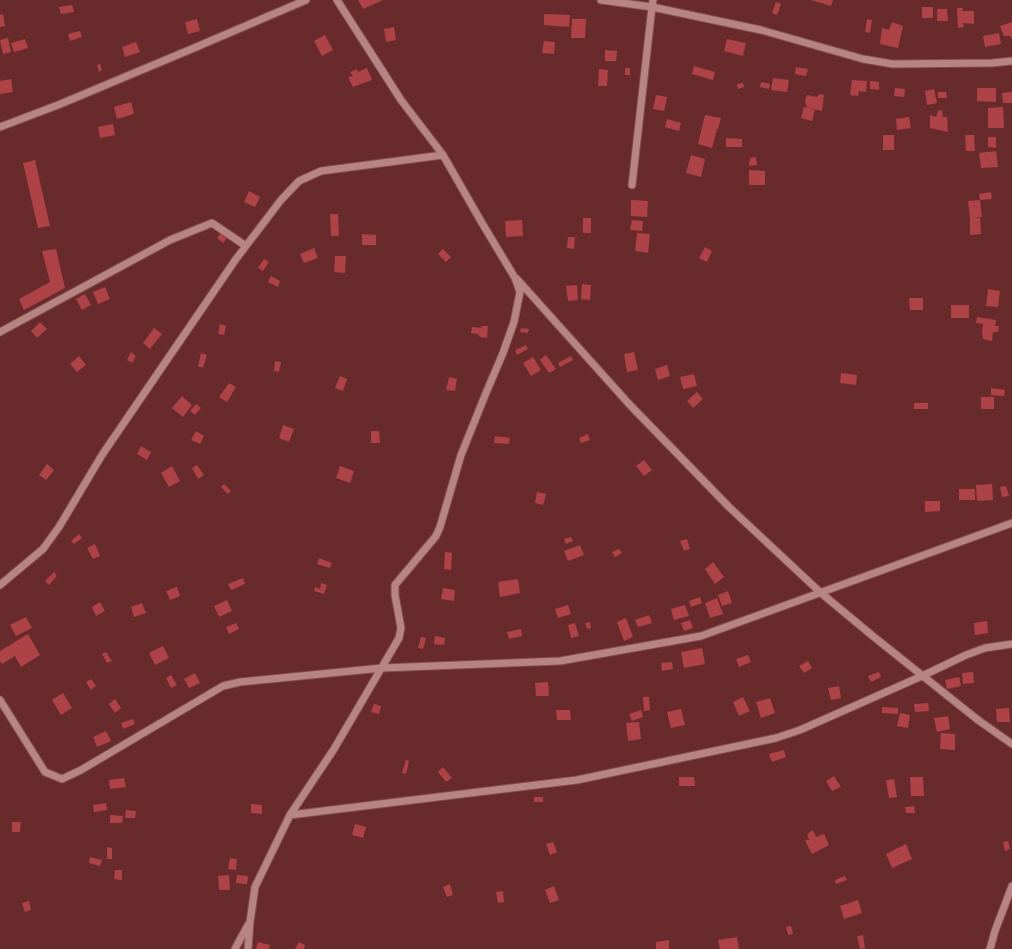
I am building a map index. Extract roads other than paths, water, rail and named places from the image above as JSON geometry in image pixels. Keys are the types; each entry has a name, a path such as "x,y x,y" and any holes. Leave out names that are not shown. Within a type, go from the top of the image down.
{"street":[{"path":"0,127 65,102 306,0"},
{"path":"337,0 401,100 443,155 516,278 629,404 723,502 821,593 922,676 978,720 1012,744"},
{"path":"601,0 653,4 761,30 863,59 885,63 984,63 1012,61"},
{"path":"632,185 653,4"},
{"path":"0,585 43,549 59,527 102,456 236,259 281,200 299,181 321,171 443,155"},
{"path":"0,332 170,240 212,223 246,246"},
{"path":"248,949 255,887 290,815 334,749 399,638 401,628 395,595 395,586 436,536 440,526 461,455 503,353 514,322 520,292 516,278"},
{"path":"0,700 45,772 62,779 81,770 223,686 240,682 382,668 560,661 701,636 1012,523"},
{"path":"290,815 577,780 776,738 800,730 966,655 985,648 1012,644"},
{"path":"990,949 995,931 1012,886"},
{"path":"235,949 250,922"}]}
